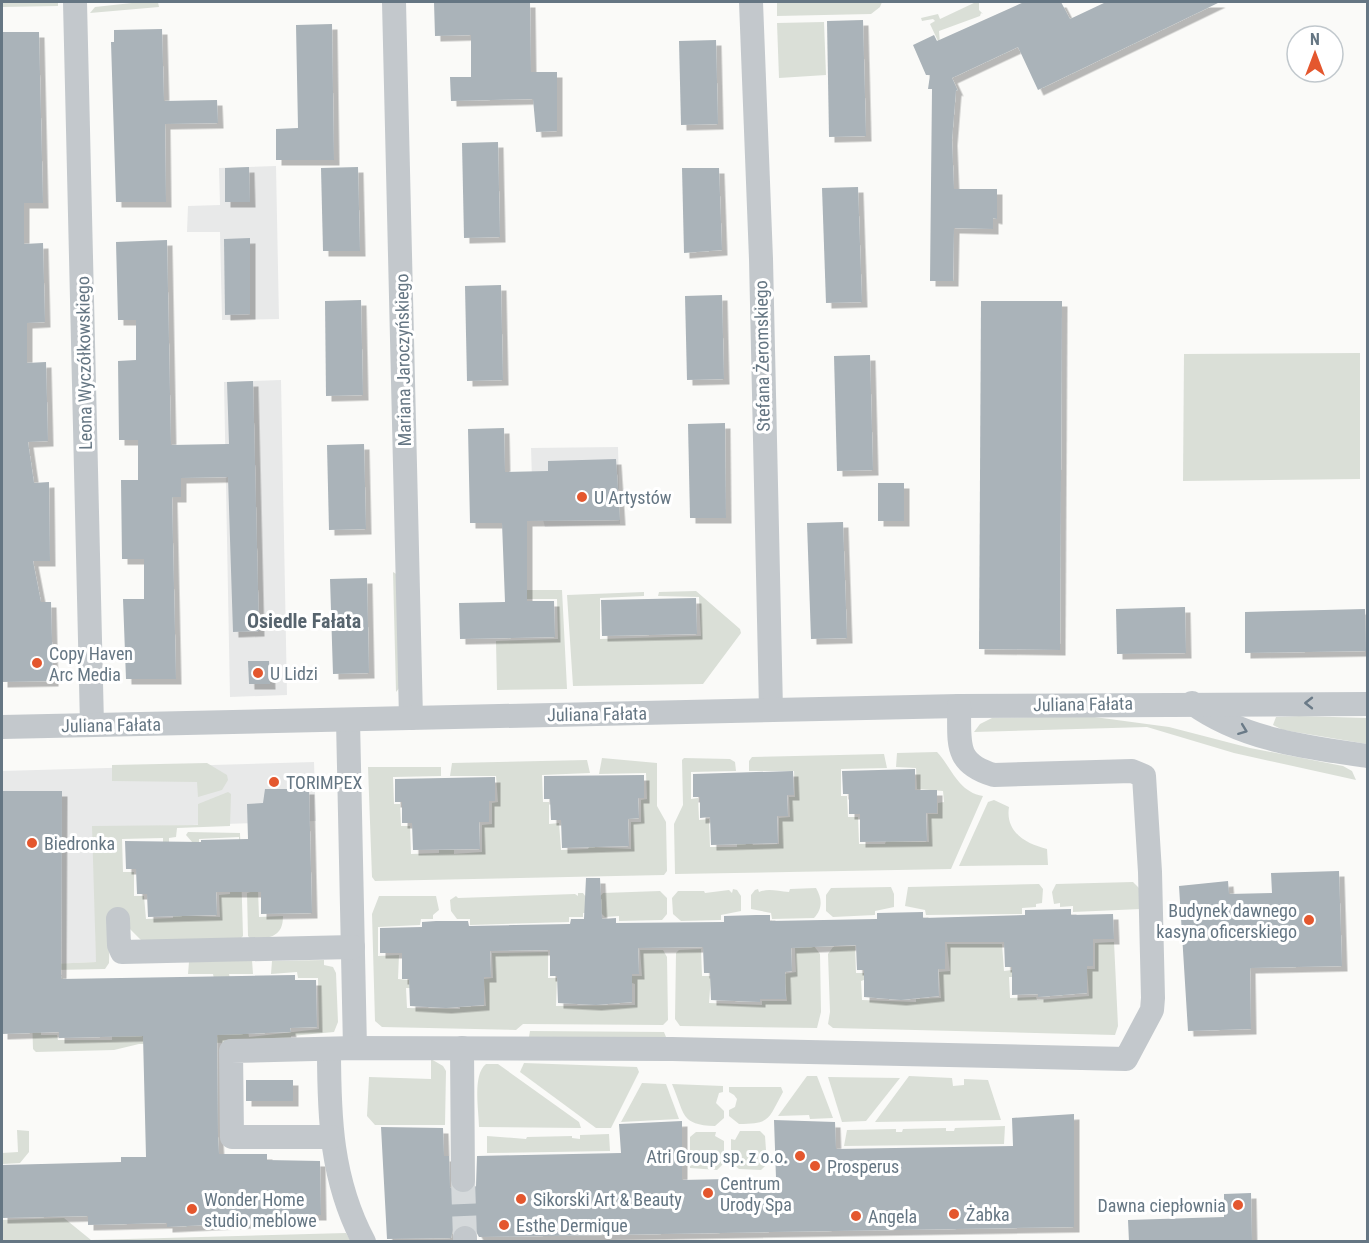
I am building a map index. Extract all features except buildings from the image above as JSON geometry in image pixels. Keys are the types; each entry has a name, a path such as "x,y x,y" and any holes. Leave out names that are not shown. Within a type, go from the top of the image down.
{"street":[{"name":"Leona Wyczółkowskiego","path":"75,2 92,725"},
{"name":"Mariana Jaroczyńskiego","path":"394,2 411,718"},
{"name":"Stefana Żeromskiego","path":"751,2 760,248 771,710"},
{"name":"Juliana Fałata","path":"2,728 959,706 1192,703 1368,704"},
{"path":"1192,703 1221,721 1254,735 1291,744 1368,756"},
{"path":"331,1137 232,1137 231,1051 355,1047 462,1047 1126,1059 1149,1017 1153,998 1148,828 1144,776 1132,771 994,775 979,771 969,764 960,748 959,706"},
{"path":"348,720 355,1047"},
{"path":"118,919 119,945 122,952 353,947"},
{"path":"462,1047 463,1180"},
{"path":"329,1049 331,1137 338,1160 341,1188 364,1242"}],"shaded area":[{"path":"58,2 58,6 2,7 2,3"},
{"path":"158,2 159,7 90,13 95,7"},
{"path":"777,2 882,2 880,7 871,14 777,16"},
{"path":"979,2 979,10 983,14 939,31 940,44 953,73 930,24 935,21 933,19 922,21 921,18 938,14 940,19"},
{"path":"824,22 826,75 779,78 777,23"},
{"path":"276,166 279,319 222,320 220,232 187,232 188,206 220,205 219,168"},
{"path":"1360,353 1360,479 1183,481 1184,354"},
{"path":"281,380 287,695 230,697 224,382"},
{"name":"U Artystów","path":"618,447 620,524 545,527 532,480 531,448"},
{"path":"393,572 398,575 400,687 396,692"},
{"path":"518,590 562,590 567,689 497,690 496,641 558,639 557,599 518,599"},
{"path":"696,591 740,629 741,633 703,684 573,686 567,595 644,592 644,596 600,598 600,639 701,636 699,597 658,596 659,592"},
{"path":"1087,716 1169,727 1250,748 1343,766 1352,771 1356,780 1234,753 1147,727 974,732 980,724 992,718"},
{"path":"1276,717 1367,718 1367,744 1283,730 1273,725"},
{"path":"937,752 961,785 974,794 983,796 951,869 675,874 674,824 683,805 682,760 684,758 730,759 735,762 736,771 691,772 691,799 698,798 699,820 709,819 710,847 737,847 737,844 779,844 779,818 790,817 789,797 795,797 794,771 749,771 749,761 752,757 884,754 887,768 841,769 841,796 847,796 848,817 858,817 859,844 885,844 886,841 929,842 928,814 938,814 938,803 944,802 943,791 917,789 916,768 896,767 897,753"},
{"path":"602,758 657,763 657,806 666,822 667,871 664,875 375,881 372,877 368,767 441,767 441,776 393,777 394,804 400,804 401,826 410,826 411,854 454,850 454,854 482,852 482,825 492,824 492,803 498,802 496,776 450,776 452,763 587,760 590,773 542,775 543,802 549,802 549,824 559,823 561,850 588,849 589,847 631,849 631,822 641,822 641,800 647,799 646,773 599,774"},
{"path":"314,762 316,821 95,828 96,962 2,966 2,771"},
{"path":"207,763 227,775 228,780 222,790 198,797 197,782 112,781 112,765"},
{"path":"228,792 231,794 230,826 177,828 176,837 169,838 169,842 163,843 163,838 122,839 123,872 134,872 134,896 144,896 146,919 173,918 173,915 220,917 219,895 230,894 230,870 240,870 239,837 199,839 199,843 193,843 186,835 188,832 240,833 243,936 240,939 142,941 127,926 110,919 109,963 105,969 2,971 2,966 96,962 92,826 198,825 198,804"},
{"path":"994,800 1009,807 1010,823 1019,836 1047,849 1048,865 959,866 988,802"},
{"path":"1133,882 1140,889 1141,909 1073,912 1073,906 1060,907 1060,903 1054,904 1052,892 1056,884"},
{"path":"1039,884 1043,889 1042,903 1036,904 1036,907 1022,908 1022,914 926,915 925,910 905,906 908,887"},
{"path":"891,887 894,894 894,907 875,911 875,915 833,917 826,911 826,895 831,888"},
{"path":"816,888 821,903 814,918 772,919 771,913 751,909 751,895 758,889 759,892 769,890 789,892 790,889"},
{"path":"733,889 737,890 741,896 741,911 721,915 721,920 681,921 673,914 672,898 678,891 704,891 705,893 729,890 732,893"},
{"path":"258,890 259,917 283,916 282,923 278,933 264,938 251,939 248,936 247,893"},
{"path":"660,891 667,898 667,914 662,920 619,921 619,916 605,917 598,910 598,899 603,893"},
{"path":"578,893 583,893 588,900 588,913 583,913 583,917 569,917 569,922 470,925 470,919 457,919 451,911 450,900 456,896 458,898 575,894 578,896"},
{"path":"379,896 436,896 439,910 433,915 433,919 421,919 420,925 378,927 378,956 399,955 398,979 409,980 410,988 406,988 407,1008 460,1009 460,1007 486,1006 484,979 493,978 492,953 548,952 548,978 557,978 556,1006 635,1005 635,984 632,983 632,976 642,976 640,950 663,950 667,957 668,1020 663,1025 523,1024 516,1030 382,1027 375,1021 372,914"},
{"path":"1114,942 1118,1026 1115,1035 833,1028 828,1024 830,1012 828,954 833,947 855,946 856,973 864,973 864,980 861,981 862,1000 916,1002 916,999 941,998 939,972 950,971 947,944 1002,944 1004,971 1012,970 1012,977 1009,977 1010,998 1036,997 1037,1000 1089,996 1087,969 1095,969 1095,943"},
{"path":"814,946 820,954 821,1012 817,1028 680,1026 675,1019 676,953 679,950 701,949 702,976 711,976 709,1003 762,1005 762,1001 787,1001 784,974 796,972 795,948"},
{"path":"252,960 253,974 229,974 230,979 214,979 213,974 188,974 189,962"},
{"path":"324,960 324,965 333,967 336,973 338,1022 334,1032 291,1036 291,1042 200,1043 200,1030 248,1031 249,1037 319,1029 318,978 298,978 297,972 271,974 272,961"},
{"path":"31,981 40,984 41,1035 57,1035 58,1040 112,1040 112,1034 161,1032 161,1044 139,1044 114,1050 36,1052 33,1049"},
{"path":"530,1031 664,1032 668,1042 529,1037"},
{"path":"431,1059 443,1066 446,1071 445,1125 375,1125 367,1116 369,1077 431,1079"},
{"path":"524,1063 637,1067 639,1072 611,1128 596,1128 520,1072"},
{"path":"486,1064 498,1064 579,1122 581,1128 479,1127 479,1076"},
{"path":"807,1076 817,1076 833,1118 810,1119 809,1115 778,1116"},
{"path":"909,1076 952,1078 953,1086 964,1085 964,1079 988,1080 1001,1120 875,1122"},
{"path":"828,1077 900,1078 866,1121 842,1122"},
{"path":"642,1083 666,1084 679,1119 621,1122"},
{"path":"672,1084 723,1086 723,1092 719,1093 716,1103 724,1111 724,1118 715,1126 689,1120 682,1110"},
{"path":"729,1087 781,1087 783,1092 771,1114 763,1121 739,1124 729,1116 729,1110 735,1107 737,1099 729,1092"},
{"path":"1005,1126 1004,1144 844,1146 847,1130 896,1129 896,1132 902,1132 903,1129 946,1128 946,1131 954,1131 955,1128"},
{"path":"17,1130 29,1131 29,1152 20,1163 3,1164 2,1153 18,1152"},
{"path":"740,1131 760,1131 765,1136 767,1164 761,1170 739,1169 731,1162 731,1139 735,1140"},
{"path":"696,1132 716,1132 715,1136 724,1141 724,1163 717,1170 690,1168 690,1137"},
{"path":"609,1134 610,1151 487,1153 487,1136 526,1139 527,1137 572,1136 572,1138 580,1139 580,1135"},
{"path":"64,1218 91,1240 346,1233 351,1241 2,1241 2,1220"}],"tunnel":[{"path":"463,1180 465,1238"}],"place":[{"name":"U Artystów","path":"582,497"},
{"name":"Copy Haven Arc Media","path":"37,663"},
{"name":"U Lidzi","path":"258,673"},
{"name":"TORIMPEX","path":"274,782"},
{"name":"Biedronka","path":"32,843"},
{"name":"Budynek dawnego kasyna oficerskiego","path":"1309,920"},
{"name":"Atri Group sp. z o.o.","path":"800,1156"},
{"name":"Prosperus","path":"815,1166"},
{"name":"Centrum Urody Spa","path":"708,1193"},
{"name":"Sikorski Art & Beauty","path":"521,1199"},
{"name":"Dawna ciepłownia","path":"1238,1205"},
{"name":"Wonder Home studio meblowe","path":"192,1209"},
{"name":"Żabka","path":"954,1214"},
{"name":"Angela","path":"856,1216"},
{"name":"Esthe Dermique","path":"504,1225"}],"district":[{"name":"Osiedle Fałata","path":"304,621"}]}
